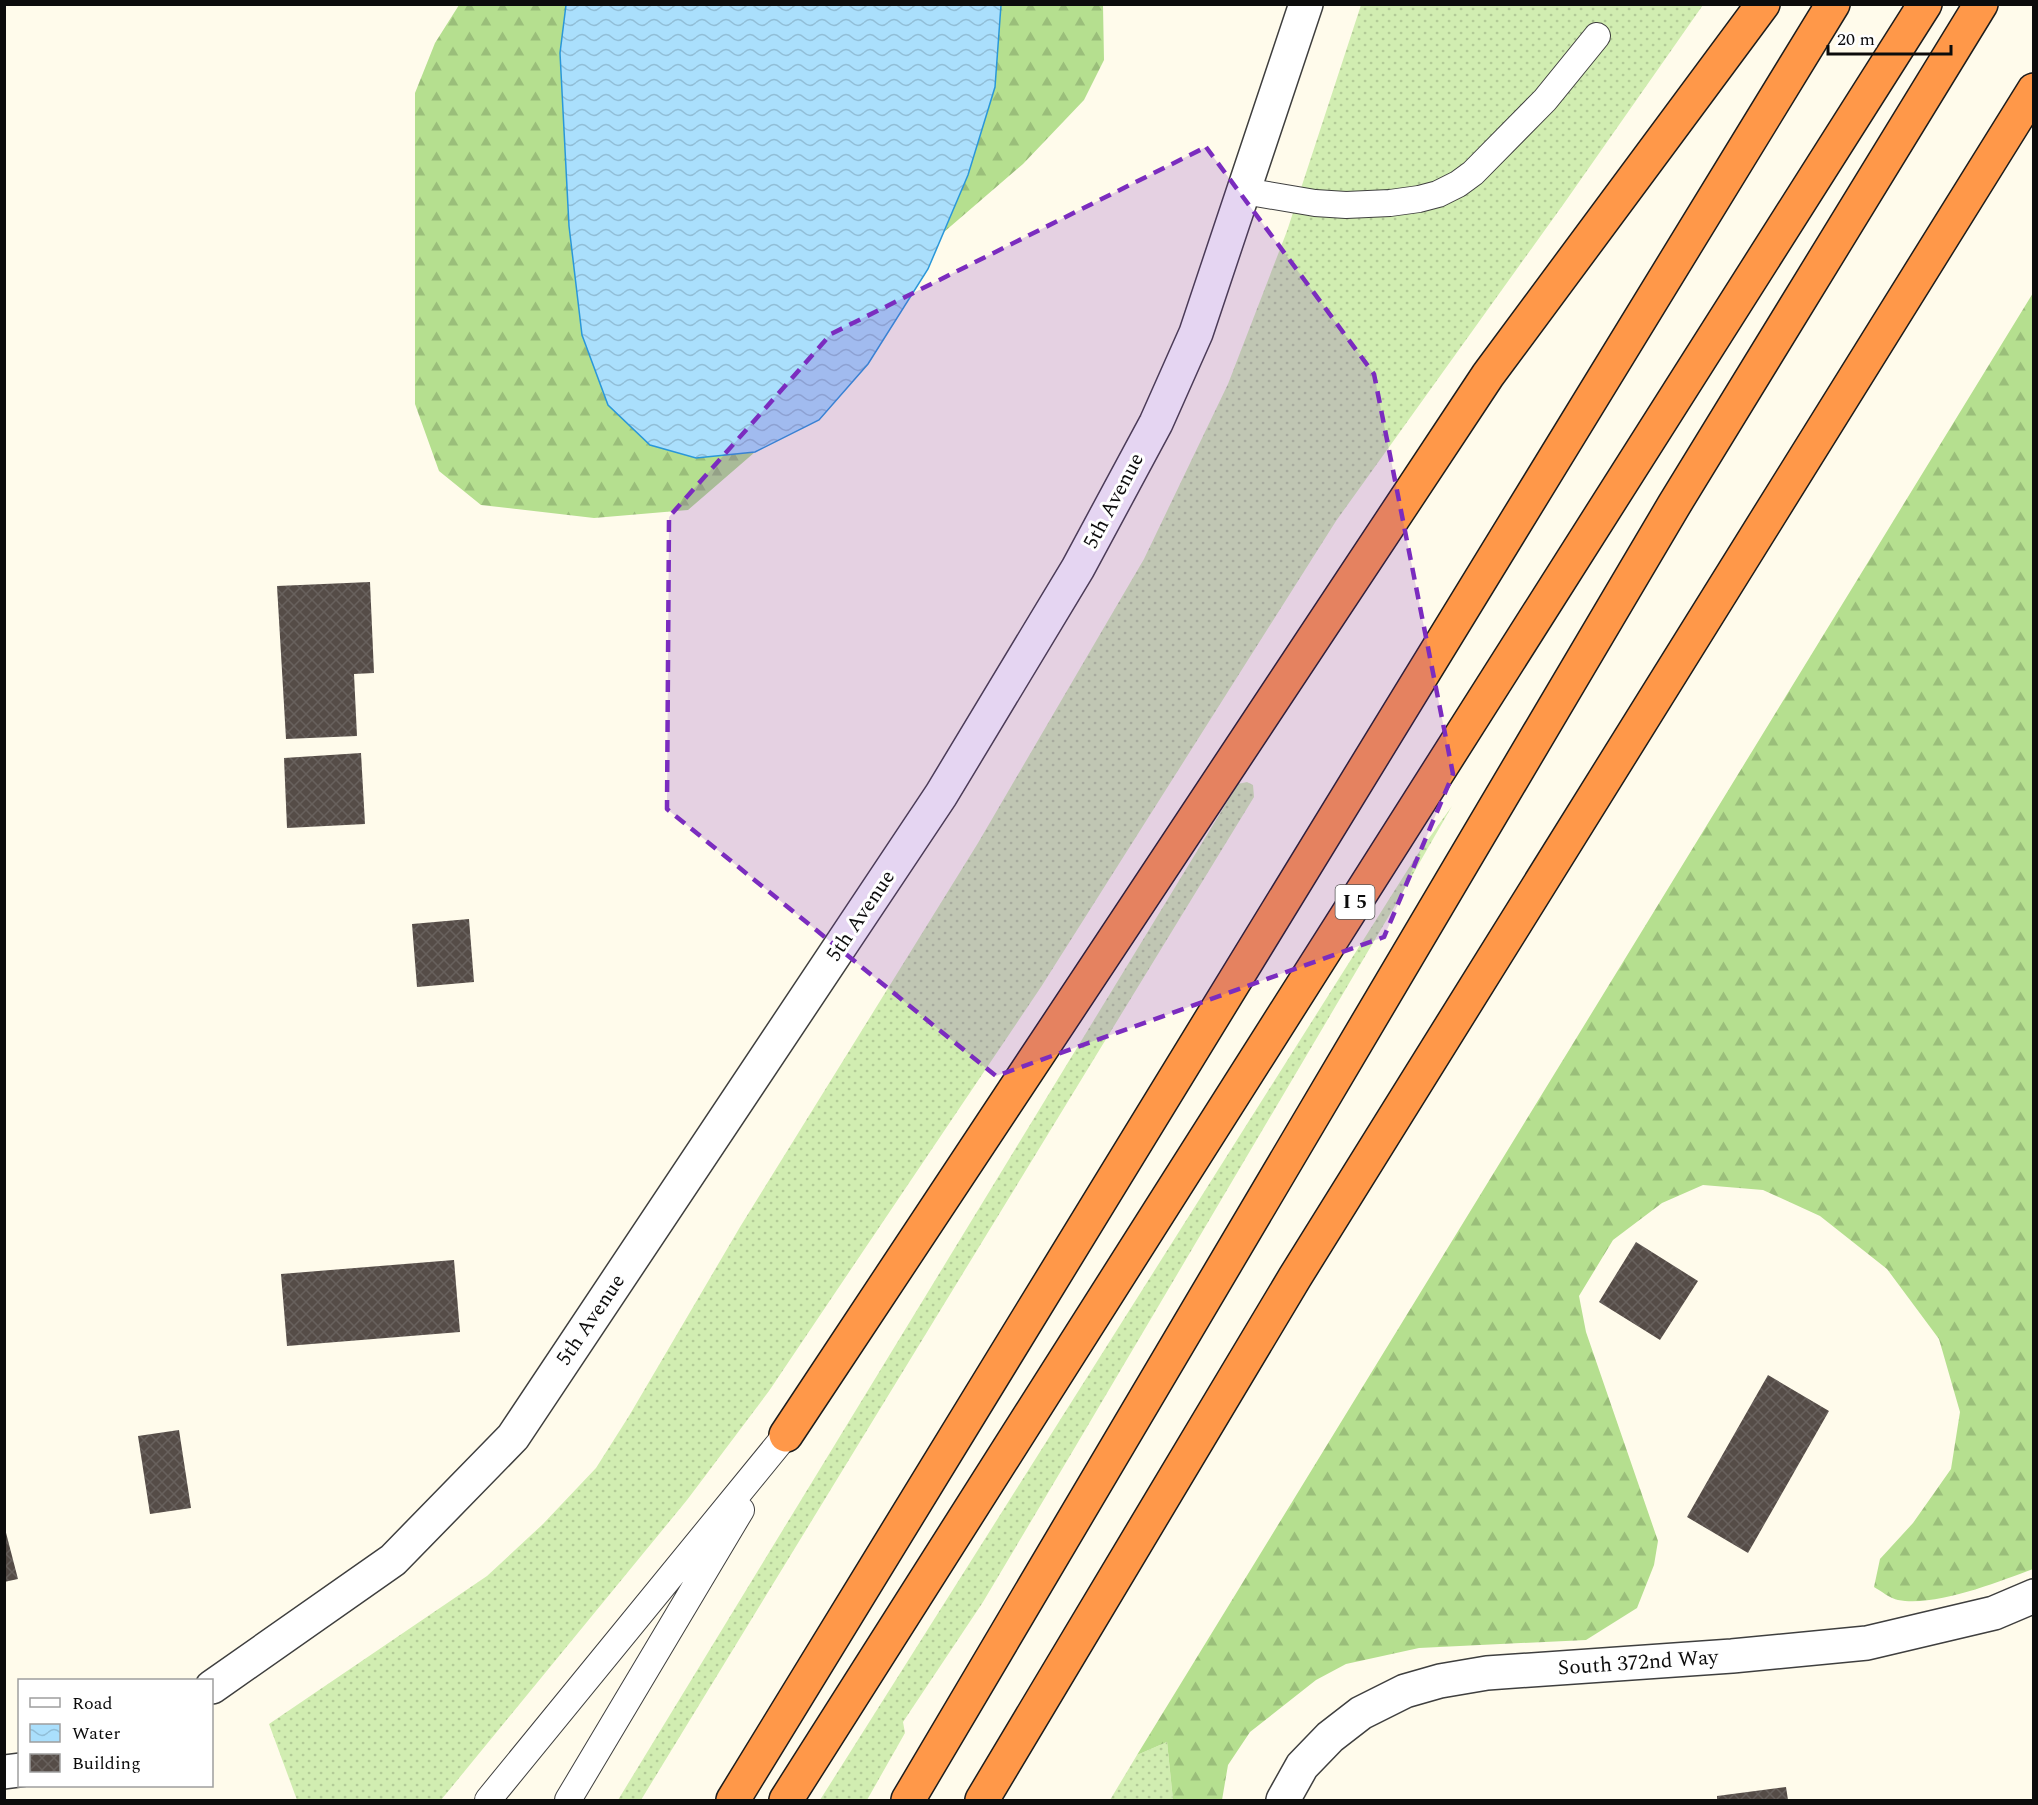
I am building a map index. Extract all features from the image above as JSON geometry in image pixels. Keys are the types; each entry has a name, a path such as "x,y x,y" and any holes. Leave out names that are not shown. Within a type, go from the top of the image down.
{"highway":[{"path":"786,1435 1488,375 1763,4"},
{"path":"733,1800 1833,4"},
{"name":"I 5","path":"786,1800 1924,4"},
{"path":"908,1800 1668,515 1981,4"},
{"path":"982,1800 1295,1277 2034,90"}],"street":[{"name":"5th Avenue","path":"213,1686 393,1560 513,1437 941,795 1078,568 1156,423 1191,344 1305,4"},
{"name":"South 372nd Way","path":"1282,1800 1302,1766 1330,1737 1361,1713 1405,1691 1440,1681 1487,1673 1732,1656 1867,1643 1994,1613 2034,1596"}],"lane":[{"path":"1244,191 1315,203 1346,205 1390,203 1438,194 1473,173 1545,100 1597,36"},
{"path":"488,1800 786,1435"},
{"path":"568,1800 786,1435"}],"highlighted area":[{"path":"1206,147 1374,374 1453,774 1384,937 996,1076 667,809 669,517 831,334"}],"green space":[{"path":"459,5 566,5 560,53 569,226 582,335 608,405 650,445 696,458 755,452 688,510 594,518 481,505 439,471 415,404 415,93 435,43"},
{"path":"1001,5 1103,5 1104,60 1084,100 1023,164 944,232 968,175 995,87"},
{"path":"1361,5 1703,5 1336,521 1041,987 769,1391 687,1500 441,1800 297,1800 269,1724 487,1576 543,1524 596,1468 740,1227 978,843 1144,559 1228,384 1287,231"},
{"path":"2033,293 2033,1569 1967,1592 1930,1600 1898,1600 1874,1587 1880,1559 1913,1523 1951,1469 1960,1412 1939,1339 1887,1269 1820,1216 1763,1190 1703,1185 1662,1203 1613,1240 1579,1296 1586,1332 1658,1541 1654,1565 1637,1608 1586,1640 1419,1648 1346,1664 1316,1680 1250,1732 1228,1765 1222,1800 1173,1800 1167,1742 1137,1755"},
{"path":"1247,782 1253,785 1254,797 641,1800 618,1800 1238,784"},
{"path":"1452,806 983,1602 903,1722 905,1733 867,1800 820,1800 1417,855"},
{"path":"1167,1742 1173,1800 1110,1800 1137,1755"}],"water":[{"path":"566,5 1001,5 995,87 968,175 928,269 868,364 819,420 755,452 696,458 650,445 608,405 582,335 569,226 560,53"}],"building":[{"path":"370,582 374,673 354,674 357,736 286,739 277,586"},
{"path":"361,753 365,824 287,828 284,758"},
{"path":"469,919 474,982 417,987 412,924"},
{"path":"1636,1242 1698,1281 1660,1340 1599,1302"},
{"path":"454,1260 460,1332 287,1346 281,1274"},
{"path":"1768,1375 1829,1411 1748,1553 1687,1517"},
{"path":"179,1430 191,1508 150,1514 138,1436"},
{"path":"4,1525 18,1579 4,1582"},
{"path":"1786,1787 1788,1800 1717,1800 1717,1796"}]}
